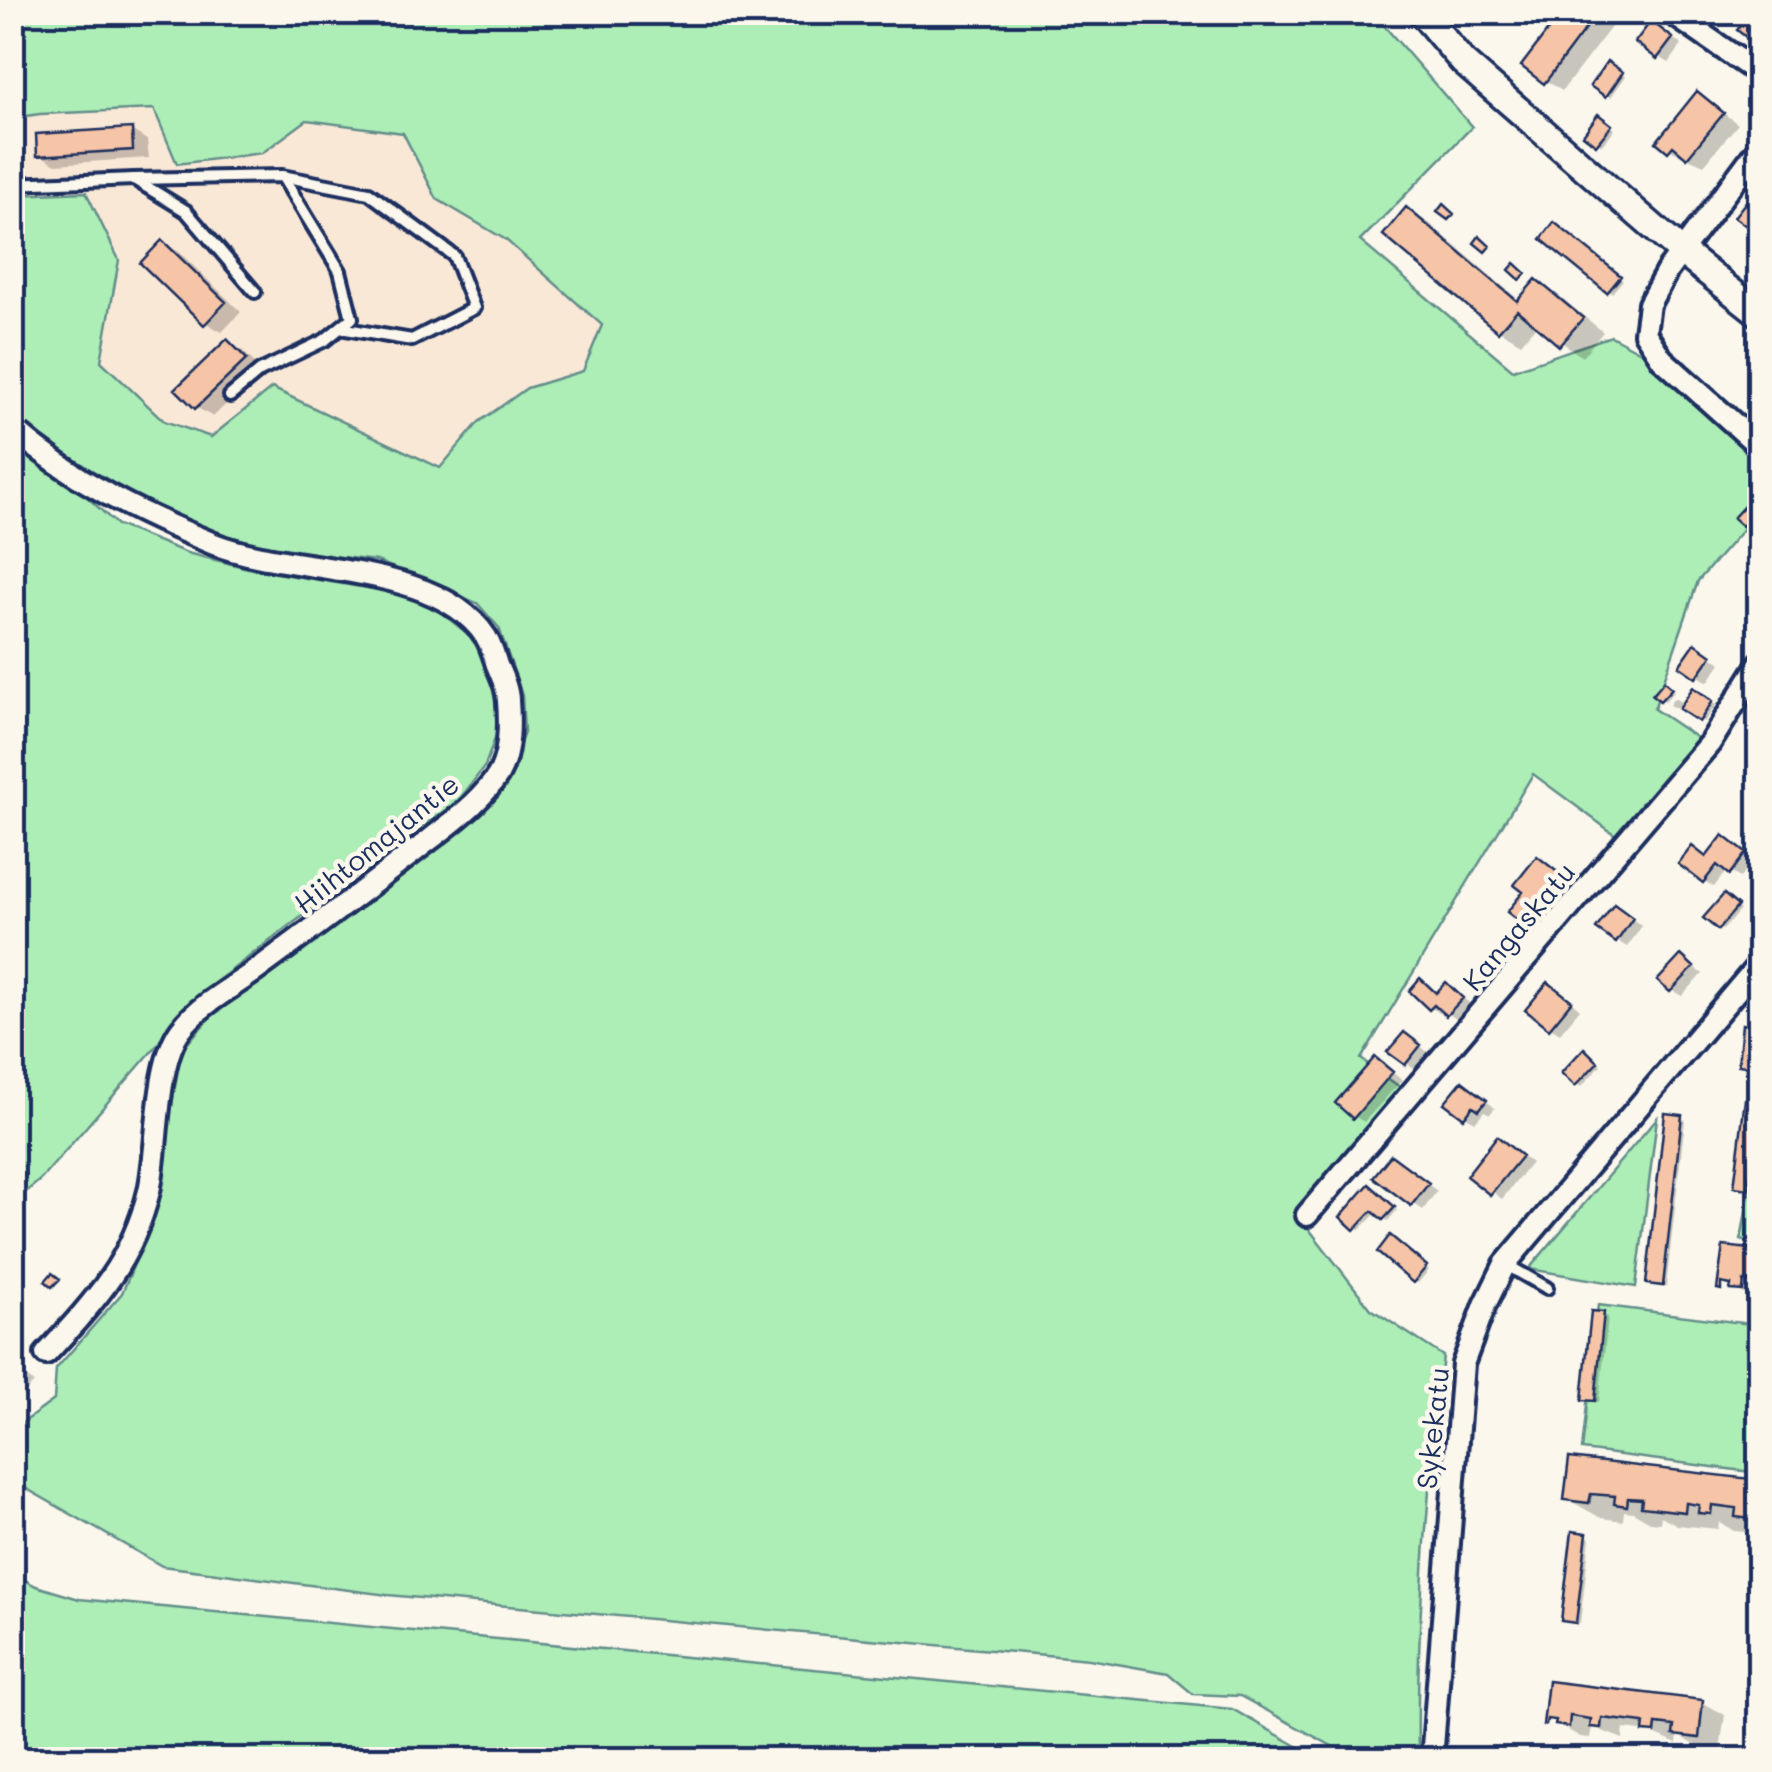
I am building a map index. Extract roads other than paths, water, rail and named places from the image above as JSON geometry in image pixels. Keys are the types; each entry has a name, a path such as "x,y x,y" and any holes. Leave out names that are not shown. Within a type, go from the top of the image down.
{"street":[{"path":"1421,12 1462,62 1683,253 1760,314"},
{"path":"1670,12 1760,74"},
{"path":"1760,146 1667,271 1649,304 1645,334 1662,359 1760,447"},
{"name":"Hiihtomajantie","path":"12,428 55,465 97,490 216,545 261,559 358,572 405,584 461,610 487,638 508,693 510,726 497,779 465,812 181,1029 167,1060 149,1188 135,1239 104,1290 46,1354"},
{"name":"Kangaskatu","path":"1307,1215 1710,743 1760,663"},
{"name":"Sykekatu","path":"1432,1760 1464,1364 1485,1305 1505,1264 1760,962"}],"lane":[{"path":"230,396 260,371 325,340 352,318 340,271 282,176"},
{"path":"12,184 282,176 370,193 454,256 474,308 412,340 340,328"},
{"path":"134,179 186,211 255,292"},
{"path":"1505,1264 1548,1288"}]}
